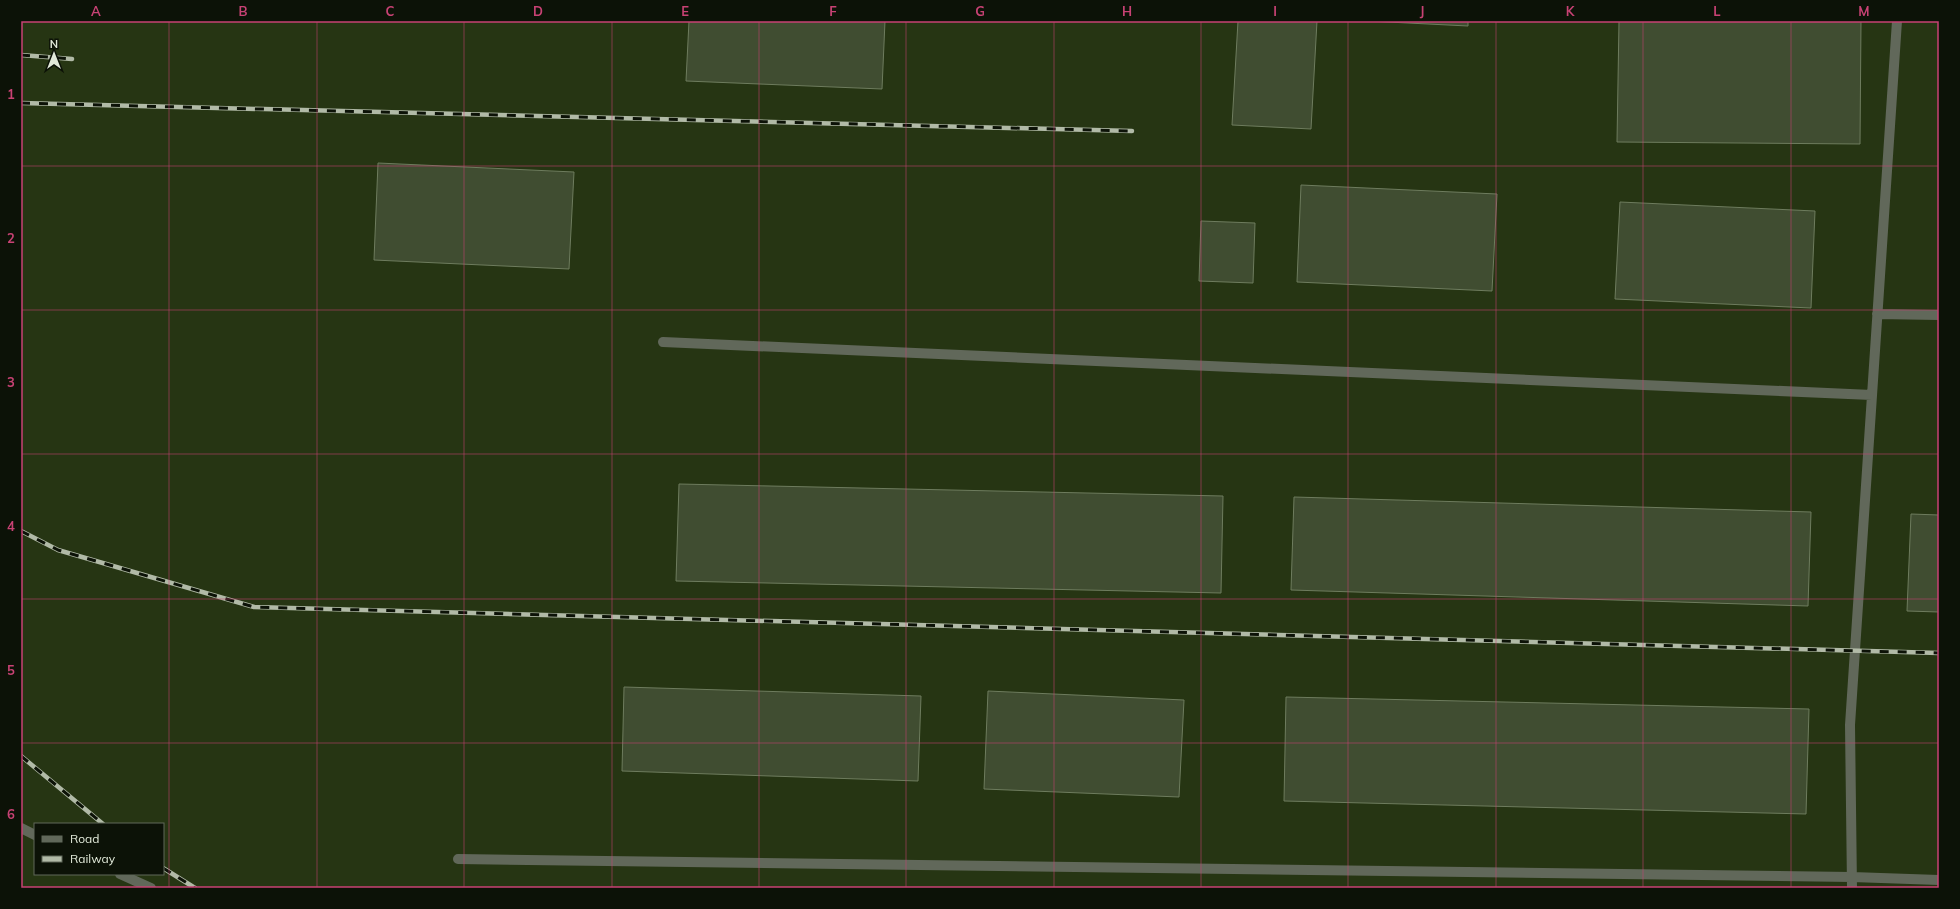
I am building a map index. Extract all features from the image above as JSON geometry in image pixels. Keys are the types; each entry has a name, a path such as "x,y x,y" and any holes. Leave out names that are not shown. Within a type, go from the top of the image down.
{"street":[{"path":"1852,888 1850,725 1897,21"},
{"path":"1877,314 1939,315"},
{"path":"663,342 1872,395"},
{"path":"21,828 34,834"},
{"path":"458,859 1852,877 1939,880"},
{"path":"122,875 151,888"}],"shaded area":[{"path":"21,21 1939,21 1939,888 21,888"}],"building":[{"path":"689,21 885,21 882,89 686,81"},
{"path":"1238,21 1317,21 1311,129 1232,125"},
{"path":"1368,21 1468,21 1468,26"},
{"path":"1619,21 1861,21 1860,144 1617,142"},
{"path":"378,163 574,172 569,269 374,260"},
{"path":"1301,185 1497,194 1492,291 1297,282"},
{"path":"1620,202 1815,211 1811,308 1615,299"},
{"path":"1201,221 1255,223 1253,283 1199,281"},
{"path":"679,484 1223,496 1221,593 676,581"},
{"path":"1294,497 1811,512 1808,606 1291,590"},
{"path":"1911,514 1939,515 1939,612 1907,611"},
{"path":"624,687 921,696 918,781 622,771"},
{"path":"988,691 1184,700 1179,797 984,789"},
{"path":"1286,697 1809,709 1806,814 1284,801"}],"railway":[{"path":"21,55 72,59"},
{"path":"21,103 1132,131"},
{"path":"21,531 58,550 254,607 1939,653"},
{"path":"21,756 102,823"},
{"path":"164,869 195,888"}]}
